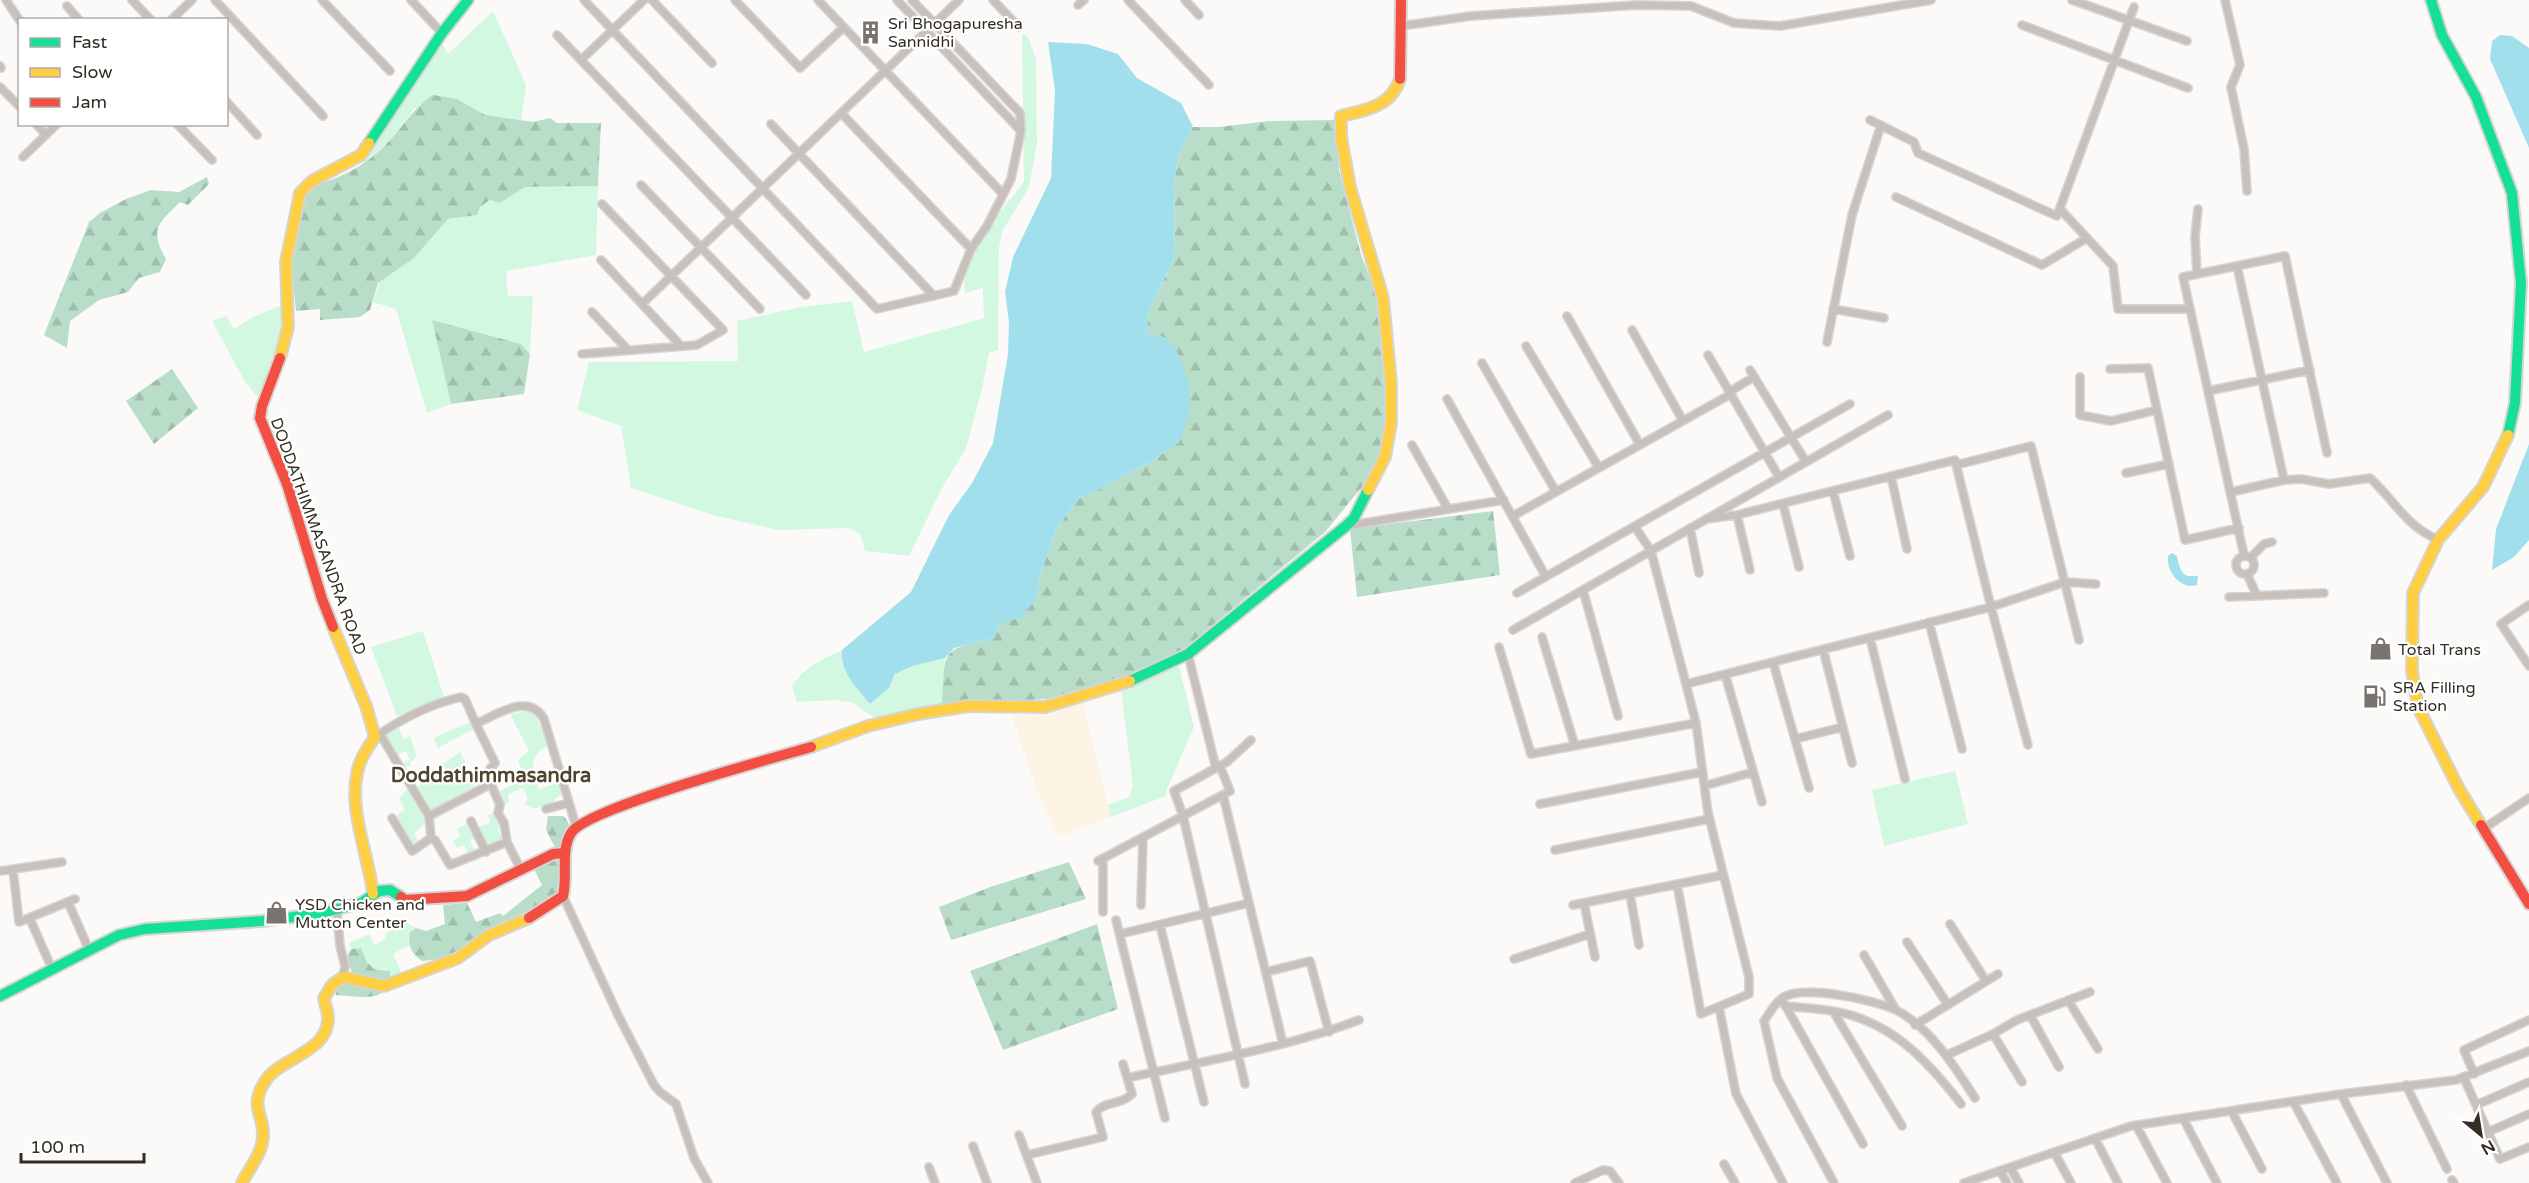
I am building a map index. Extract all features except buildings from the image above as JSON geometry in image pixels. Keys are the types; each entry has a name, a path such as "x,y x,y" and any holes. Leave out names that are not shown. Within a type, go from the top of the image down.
{"street":[{"path":"6,0 18,18"},
{"path":"132,0 149,18"},
{"path":"173,18 192,0"},
{"path":"215,0 323,116"},
{"path":"322,0 390,71"},
{"path":"328,7 335,0"},
{"path":"411,0 442,33"},
{"name":"DODDATHIMMASANDRA ROAD","path":"378,735 322,599 287,484 260,418 287,334 286,262 300,193 304,186 314,179 349,164 361,154 442,33 468,0"},
{"path":"584,0 877,309 954,291 971,249 1011,179 1021,131 1020,113 912,0"},
{"path":"581,60 644,0"},
{"path":"652,0 712,63"},
{"path":"735,0 800,68 844,27"},
{"path":"818,0 1003,194"},
{"path":"897,0 1021,131"},
{"path":"642,304 959,0"},
{"path":"993,0 1019,27"},
{"path":"1128,0 1209,85"},
{"path":"1185,0 1199,15"},
{"path":"708,1183 694,1158 676,1104 654,1085 563,896 564,853 570,833 576,826 658,792 830,742 868,726 918,714 968,706 1045,707 1141,677 1188,654 1354,518 1385,457 1391,423 1391,394 1383,298 1350,187 1341,137 1341,116 1379,106 1393,96 1400,80 1398,47 1401,0"},
{"path":"1401,26 1471,16 1637,5 1691,6 1734,23 1780,26 1931,0"},
{"path":"2072,0 2187,41"},
{"path":"2225,0 2240,65 2231,87 2244,149 2247,191"},
{"path":"2431,0 2442,35 2476,97 2512,193 2521,283 2515,404 2508,434 2483,486 2438,540 2413,593 2412,671 2418,707 2427,728 2459,789 2529,904"},
{"path":"67,6 77,18"},
{"path":"1870,120 1914,142 1918,153 2057,216 2134,6"},
{"path":"2022,25 2188,88"},
{"path":"557,35 806,295"},
{"path":"0,87 18,105"},
{"path":"228,103 257,135"},
{"path":"841,113 971,249"},
{"path":"771,123 934,296"},
{"path":"1827,342 1852,215 1881,125"},
{"path":"38,126 46,135"},
{"path":"23,156 55,126"},
{"path":"179,126 212,160"},
{"path":"641,185 760,309"},
{"path":"1896,197 2042,265 2087,238"},
{"path":"582,354 697,345 723,330 602,204"},
{"path":"2060,209 2113,266 2118,309 2190,309"},
{"path":"2197,274 2195,237 2198,209"},
{"path":"2272,542 2264,544 2247,556 2237,559 2236,565 2240,573 2247,574 2255,566 2247,556 2239,528 2183,277 2285,256 2327,453"},
{"path":"601,261 681,346"},
{"path":"2237,266 2284,480"},
{"path":"1833,309 1884,318"},
{"path":"592,312 628,350"},
{"path":"1567,316 1640,445"},
{"path":"1632,330 1683,421"},
{"path":"1526,346 1599,468"},
{"path":"1708,355 1779,477"},
{"path":"1482,363 1556,492"},
{"path":"2110,369 2148,368 2186,540 2239,528"},
{"path":"2208,391 2310,370"},
{"path":"1513,516 1730,393 1752,373 1806,462"},
{"path":"2080,378 2080,415 2111,421 2157,410"},
{"path":"1447,399 1546,577"},
{"path":"1517,593 1850,404"},
{"path":"1513,630 1888,415"},
{"path":"1412,445 1448,509"},
{"path":"1956,465 2031,446 2079,640"},
{"path":"1706,519 1737,515 1954,460 2028,745"},
{"path":"2126,473 2169,464"},
{"path":"1891,476 1907,549"},
{"path":"2231,492 2284,480 2301,479 2329,484 2370,478 2406,519 2421,532 2438,540"},
{"path":"1833,491 1850,556"},
{"path":"1346,525 1504,500"},
{"path":"1783,504 1799,567"},
{"path":"1737,515 1750,570"},
{"path":"1635,526 1651,551 1696,723 1709,819 1749,977 1749,994 1701,1014 1677,884"},
{"path":"1690,528 1699,573"},
{"path":"2247,574 2257,596"},
{"path":"1686,684 1991,607 2065,582 2096,584"},
{"path":"1583,590 1618,716"},
{"path":"2229,597 2324,593"},
{"path":"2529,605 2501,624 2529,666"},
{"path":"1929,622 1962,749"},
{"path":"1542,636 1575,746"},
{"path":"1869,638 1905,779"},
{"path":"1499,647 1531,754 1696,723"},
{"path":"1823,650 1852,763"},
{"path":"1103,912 1100,859 1230,791 1218,767 1188,654"},
{"path":"1773,662 1809,788"},
{"path":"1725,675 1762,802"},
{"path":"373,894 355,800 355,781 362,753 378,735 414,714 461,697 465,699 495,763 490,769 491,784 500,806 498,813 504,823 507,842 521,870"},
{"path":"476,724 511,708 531,706 539,710 544,719 576,826"},
{"path":"1795,739 1842,727"},
{"path":"378,735 429,816 431,838"},
{"path":"1245,1084 1183,816 1174,790 1218,767 1251,740"},
{"path":"1540,804 1702,772"},
{"path":"1711,784 1753,772"},
{"path":"429,816 491,784"},
{"path":"1223,795 1283,1044"},
{"path":"2483,829 2529,798"},
{"path":"546,809 569,803"},
{"path":"392,818 412,851 431,838"},
{"path":"1556,850 1709,819"},
{"path":"471,821 486,852"},
{"path":"1141,905 1143,837"},
{"path":"431,838 435,840 450,865 507,842"},
{"path":"0,994 119,935 164,926 262,921 337,910 361,903 373,894 390,890 405,900 467,896 553,854 564,853"},
{"path":"0,871 62,862"},
{"path":"13,869 18,921 30,919 71,900 86,943"},
{"path":"1574,905 1724,875"},
{"path":"1630,894 1639,945"},
{"path":"343,977 384,987 458,958 489,935 523,921 563,896"},
{"path":"1120,934 1249,903"},
{"path":"1584,903 1594,957"},
{"path":"242,1183 263,1138 257,1102 261,1090 274,1071 309,1048 326,1031 328,1014 324,997 327,988 343,977 345,966 340,946 337,910"},
{"path":"30,919 49,962"},
{"path":"1116,920 1165,1118"},
{"path":"1160,924 1204,1102"},
{"path":"1950,924 1986,981"},
{"path":"1514,958 1590,934"},
{"path":"1907,942 1948,1005"},
{"path":"1864,955 1896,1010"},
{"path":"1266,972 1310,961 1329,1032"},
{"path":"1915,1024 1998,974"},
{"path":"1947,1055 2030,1015 2090,992"},
{"path":"1834,1183 1777,1078 1764,1021 1781,998 1795,993 1832,993 1896,1010 1915,1024 1947,1055 1975,1098"},
{"path":"1781,998 1863,1144"},
{"path":"2068,1000 2098,1049"},
{"path":"1785,1006 1833,1011 1878,1025 1901,1039 1934,1069 1961,1104"},
{"path":"1719,1007 1736,1094 1783,1183"},
{"path":"1833,1011 1902,1126"},
{"path":"2030,1015 2059,1067"},
{"path":"1127,1078 1283,1044 1329,1032 1359,1020"},
{"path":"2474,1074 2464,1050 2529,1020"},
{"path":"1993,1034 2022,1082"},
{"path":"1964,1183 2136,1125 2464,1078 2529,1051"},
{"path":"1027,1155 1103,1137 1096,1112 1100,1108 1127,1099 1132,1094 1124,1064"},
{"path":"2464,1078 2500,1159 2529,1147"},
{"path":"2476,1105 2529,1082"},
{"path":"2406,1085 2447,1169"},
{"path":"2341,1094 2387,1183"},
{"path":"2294,1102 2337,1183"},
{"path":"2232,1112 2262,1169"},
{"path":"2488,1132 2529,1114"},
{"path":"2183,1118 2217,1183"},
{"path":"2136,1125 2167,1183"},
{"path":"1019,1135 1037,1183"},
{"path":"2095,1138 2118,1183"},
{"path":"973,1146 987,1183"},
{"path":"2054,1152 2071,1183"},
{"path":"1724,1164 1736,1183"},
{"path":"929,1167 934,1183"},
{"path":"2010,1167 2019,1183"},
{"path":"1575,1183 1603,1170 1610,1171 1620,1183"},
{"path":"2000,1171 2007,1183"}],"shaded area":[{"path":"1082,701 1111,817 1058,837 1036,788 1012,716"}],"green space":[{"path":"493,11 526,85 521,120 485,115 457,99 415,108 391,139 364,165 363,161 443,45 448,54"},
{"path":"1022,33 1028,37 1036,59 1037,143 1029,187 1002,232 999,248 998,350 989,353 966,448 941,490 909,556 865,551 860,534 849,528 778,530 713,515 631,488 621,426 577,410 589,362 738,361 737,321 801,307 852,301 864,352 984,318 983,288 965,293 964,283 969,264 979,245 997,220 996,217 1024,182"},
{"path":"433,95 457,99 485,115 533,122 550,118 557,123 601,123 598,186 525,187 500,203 490,200 480,207 477,215 448,219 414,258 378,283 370,310 360,317 320,320 320,309 296,311 291,260 302,203 312,186 345,174 374,156 415,110"},
{"path":"1336,120 1339,170 1361,255 1379,300 1386,427 1380,457 1362,487 1325,532 1185,648 1135,673 1047,699 942,704 944,672 949,655 963,646 994,638 1000,623 1037,597 1041,572 1057,527 1079,499 1151,462 1179,442 1166,338 1146,332 1149,311 1175,257 1174,182 1179,153 1193,127 1218,127 1270,121"},
{"path":"207,177 209,184 188,205 180,202 158,228 158,241 166,259 160,272 139,278 128,292 99,300 70,321 67,348 44,335 89,222 100,213 126,199 151,190 179,192"},
{"path":"598,186 596,255 506,271 508,296 533,296 530,354 521,344 432,320 451,404 427,413 396,309 373,302 380,281 414,258 448,219 477,215 480,207 491,200 500,203 525,187"},
{"path":"282,305 281,330 273,364 258,397 245,382 212,321 226,316 234,329 253,317"},
{"path":"432,320 521,344 530,354 524,394 451,404"},
{"path":"172,369 198,408 154,444 126,401"},
{"path":"1493,511 1500,575 1357,597 1350,529"},
{"path":"423,631 444,697 397,716 371,647"},
{"path":"842,650 847,673 870,704 889,688 895,674 912,666 945,658 942,704 879,721 853,703 836,700 797,702 792,686 796,680 814,665"},
{"path":"1179,666 1194,727 1166,796 1111,817 1108,805 1129,797 1133,786 1121,690"},
{"path":"528,711 535,713 548,746 542,749 534,759 533,770 536,783 539,789 558,783 561,795 555,798 555,803 533,809 525,804 528,798 523,788 508,794 509,802 503,806 499,791 524,780 518,760 529,751 510,714"},
{"path":"470,722 474,729 438,748 433,738"},
{"path":"399,727 403,740 410,736 417,757 410,762 411,767 400,765 410,760 406,751 394,756 384,735"},
{"path":"460,752 466,763 463,765 474,786 432,812 414,789 431,777 430,773"},
{"path":"1955,771 1968,824 1884,846 1872,790"},
{"path":"408,789 426,815 424,824 414,834 418,840 412,844 397,825 398,814 405,810 399,798"},
{"path":"494,813 501,826 498,830 504,842 487,849 477,828 490,822 488,815"},
{"path":"548,816 564,816 569,824 560,844 557,895 533,911 458,952 442,959 422,961 418,958 410,945 410,932 416,928 426,931 445,924 443,905 467,903 476,922 500,913 503,916 542,885 533,866 556,849 546,830"},
{"path":"470,822 476,837 470,841 475,852 469,856 464,845 457,848 453,841 460,836 457,829"},
{"path":"1069,862 1086,899 951,940 939,907 990,887"},
{"path":"399,919 416,928 410,932 408,941 410,945 393,954 403,976 390,981 386,969 374,969 367,962 361,948 351,949 349,943 369,934 375,945 386,938 385,934 392,930 392,924"},
{"path":"1097,924 1118,1009 1003,1050 970,971"},
{"path":"361,948 367,962 374,969 390,971 389,982 385,990 379,994 363,997 336,995 335,987 350,981 352,972 346,958 351,949"}],"water":[{"path":"2500,35 2512,36 2529,48 2529,148 2490,59 2492,41"},
{"path":"1048,42 1087,44 1118,54 1137,78 1181,103 1193,127 1179,153 1174,182 1175,257 1149,311 1146,332 1166,338 1176,349 1189,384 1189,414 1179,442 1151,462 1079,499 1057,527 1041,572 1037,597 1021,618 1000,623 994,638 954,648 945,658 912,666 895,674 889,688 870,704 847,673 842,650 911,592 949,515 972,483 993,443 1008,354 1009,322 1005,292 1013,257 1051,178 1055,91"},
{"path":"2529,444 2529,540 2514,557 2492,570 2496,529"},
{"path":"2172,553 2177,556 2184,574 2198,576 2197,585 2185,585 2172,574 2168,556"}],"traffic: fast":[{"path":"369,143 442,33 468,0"},
{"path":"2431,0 2442,35 2476,97 2512,193 2521,283 2515,403 2508,435"},
{"path":"1130,681 1188,654 1346,526 1354,518 1368,490"},
{"path":"0,996 119,935 145,929 262,921 317,914 361,903 379,891 390,890 401,897"}],"traffic: slow":[{"path":"1368,490 1385,457 1391,423 1391,384 1383,298 1350,187 1341,137 1341,116 1368,109 1384,101 1396,88 1400,79"},
{"path":"280,358 288,327 286,262 300,193 312,181 361,155 369,143"},
{"path":"2481,825 2459,789 2418,707 2412,671 2413,593 2438,540 2483,487 2508,435"},
{"path":"333,627 366,706 375,737 360,764 355,788 357,818 373,894"},
{"path":"811,747 868,726 918,714 968,706 1045,707 1130,681"},
{"path":"242,1183 262,1143 263,1130 258,1099 264,1083 279,1067 310,1049 319,1041 328,1021 324,998 332,985 343,977 384,986 458,958 489,935 529,918"}],"traffic: jam":[{"path":"1400,79 1401,0"},
{"path":"280,358 262,406 260,418 287,484 322,599 333,627"},
{"path":"529,918 563,896 568,840 571,833 584,823 644,798 811,747"},
{"path":"2481,825 2529,904"},
{"path":"401,897 405,900 467,896 553,854 564,853"}],"place":[{"name":"Sri Bhogapuresha Sannidhi","path":"870,32"},
{"name":"Total Trans","path":"2380,649"},
{"name":"SRA Filling Station","path":"2375,696"},
{"name":"YSD Chicken and Mutton Center","path":"277,913"}],"district":[{"name":"Doddathimmasandra","path":"491,775"}]}
